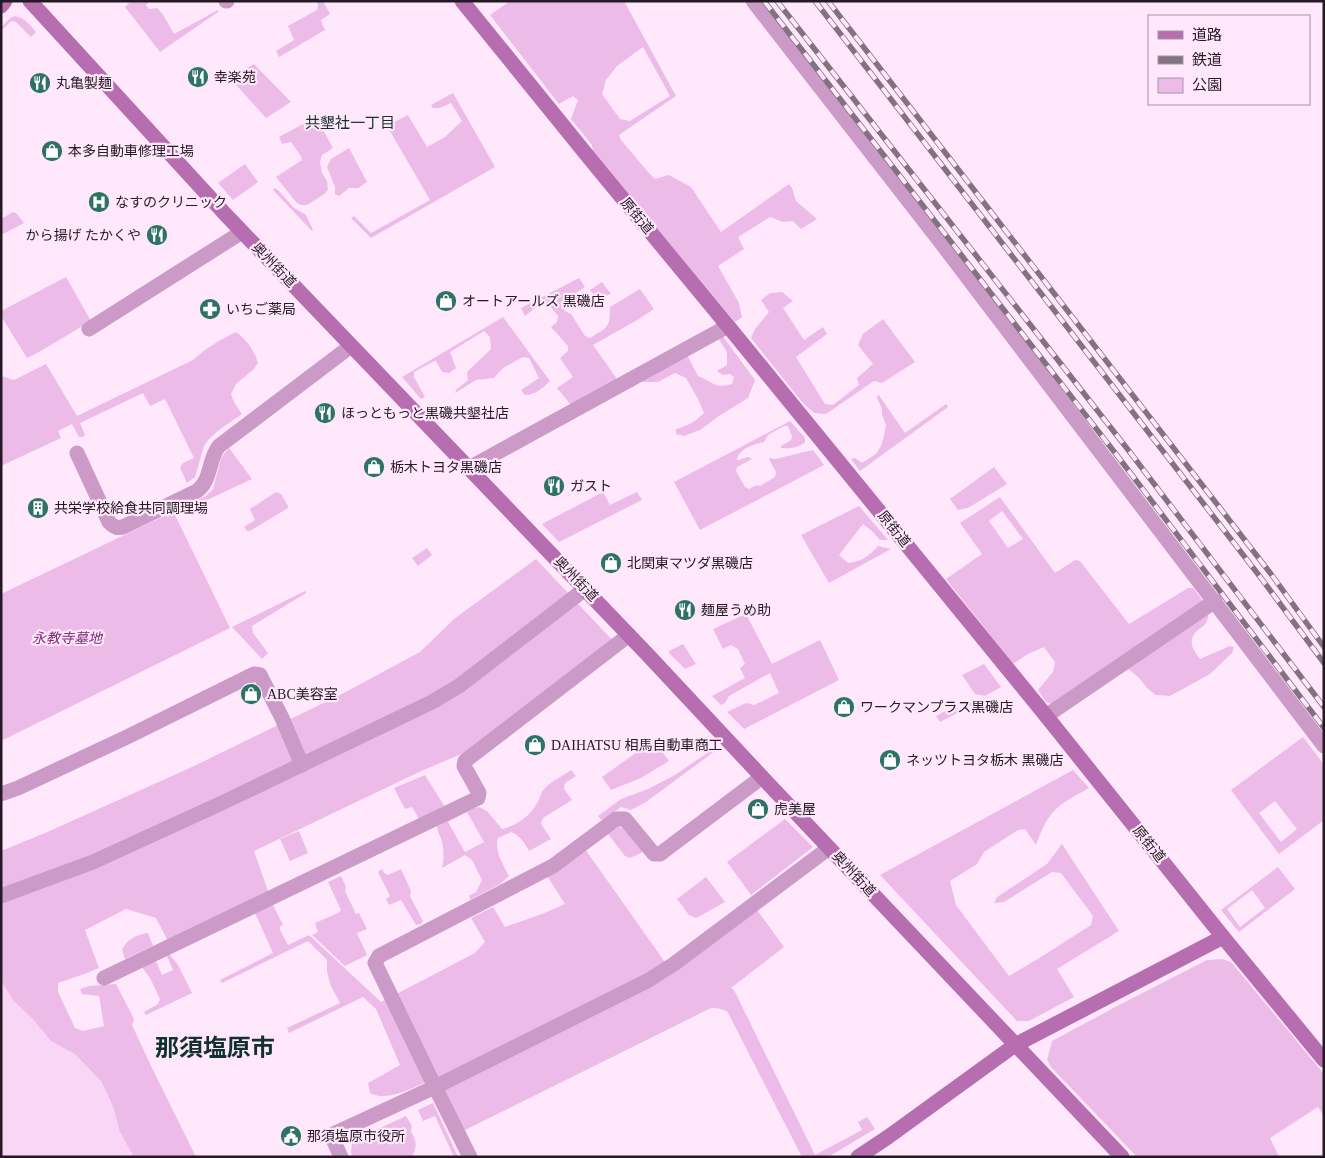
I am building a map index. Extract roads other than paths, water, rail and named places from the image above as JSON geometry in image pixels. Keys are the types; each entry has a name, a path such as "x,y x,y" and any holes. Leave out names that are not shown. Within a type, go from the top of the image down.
{"street":[{"path":"1,6 5,1"},
{"name":"奥州街道","path":"30,1 242,232 629,635 1122,1157"},
{"name":"原街道","path":"462,1 1046,716 1324,1060"},
{"path":"753,1 948,252 1324,746"},
{"path":"89,329 242,232"},
{"path":"469,468 728,326"},
{"path":"77,453 109,522 114,527 125,526 202,488 206,483 215,451 219,446 351,346"},
{"path":"1,896 93,862 432,702 459,686 585,589"},
{"path":"1046,716 1215,602"},
{"path":"104,978 478,798 479,793 464,766 465,761 629,635"},
{"path":"1,794 128,738 254,674 260,675 282,718 302,765"},
{"path":"470,1157 375,963 379,956 553,866 616,819 625,819 654,854 660,854 762,777"},
{"path":"341,1157 331,1134 435,1087 647,981 674,964 829,848"},
{"path":"858,1157 1015,1045 1223,937"}],"railway":[{"path":"764,1 1119,458 1324,728"},
{"path":"777,1 1129,451 1324,707"},
{"path":"815,1 1261,578 1324,663"},
{"path":"828,1 1271,574 1324,647"}],"place":[{"name":"幸楽苑","path":"198,77"},
{"name":"丸亀製麺","path":"40,83"},
{"name":"本多自動車修理工場","path":"52,151"},
{"name":"なすのクリニック","path":"99,202"},
{"name":"から揚げ たかくや","path":"157,235"},
{"name":"オートアールズ 黒磯店","path":"446,301"},
{"name":"いちご薬局","path":"210,309"},
{"name":"ほっともっと黒磯共墾社店","path":"325,413"},
{"name":"栃木トヨタ黒磯店","path":"374,467"},
{"name":"ガスト","path":"554,486"},
{"name":"共栄学校給食共同調理場","path":"38,508"},
{"name":"北関東マツダ黒磯店","path":"611,563"},
{"name":"麺屋うめ助","path":"685,610"},
{"name":"ABC美容室","path":"251,694"},
{"name":"ワークマンプラス黒磯店","path":"844,707"},
{"name":"DAIHATSU 相馬自動車商工","path":"535,745"},
{"name":"ネッツトヨタ栃木 黒磯店","path":"890,760"},
{"name":"虎美屋","path":"758,809"},
{"name":"那須塩原市役所","path":"291,1136"}],"district":[{"name":"共墾社一丁目","path":"350,123"},
{"name":"那須塩原市","path":"215,1048"}],"park label":[{"name":"永教寺墓地","path":"67,638"}]}
